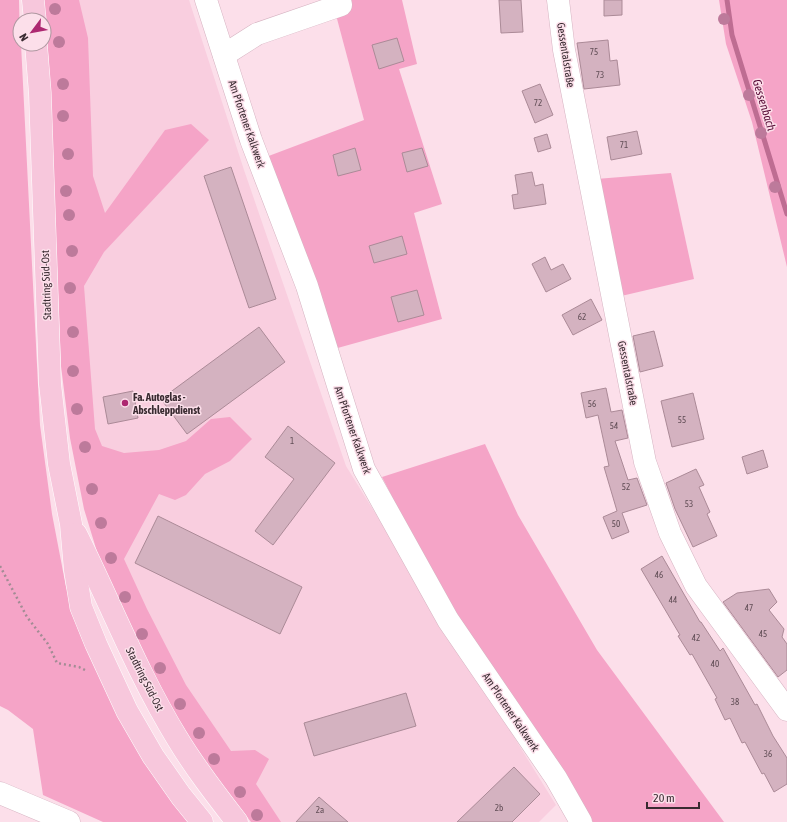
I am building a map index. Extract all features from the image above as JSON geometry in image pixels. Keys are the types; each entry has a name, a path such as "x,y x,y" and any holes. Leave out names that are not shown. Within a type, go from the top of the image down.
{"main road":[{"path":"33,0 34,12"},
{"name":"Stadtring Süd-Ost","path":"37,52 40,93 50,384 59,464 71,524 75,570 81,606 96,644 127,711 153,756 181,796 202,822"},
{"name":"Stadtring Süd-Ost","path":"71,524 93,568 130,651 176,738 206,783 237,822"}],"street":[{"name":"Am Pfortener Kalkwerk","path":"206,0 251,140 307,286 364,469 448,620 556,778 581,822"},
{"path":"224,56 257,34 341,5 340,0"},
{"name":"Gessentalstraße","path":"558,0 564,50 645,462 670,532 696,586 787,710"},
{"path":"0,793 69,822"}],"path":[{"path":"0,566 28,617 48,644 57,663 79,667 89,672"}],"shaded area":[{"path":"0,0 19,0 19,12 12,12 12,52 21,52 40,425 52,514 66,587 93,659 190,822 103,822 43,795 33,729 8,710 0,706"},
{"path":"44,0 79,0 88,38 93,176 105,213 165,130 191,124 209,140 104,252 84,286 95,429 102,446 124,453 159,450 186,441 211,419 230,417 252,439 230,461 205,474 186,495 175,500 159,494 124,559 147,609 186,685 231,751 255,750 269,759 256,784 281,822 251,822 171,713 98,555 84,509 70,438 61,366 48,52 52,52 52,12 45,12"},
{"path":"53,0 189,0 244,170 346,466 556,805 539,822 268,822 207,741 103,523"},
{"path":"332,0 402,0 417,64 399,69 442,204 414,213 442,319 334,349 266,157 364,120"},
{"path":"719,0 787,0 787,267 752,122 726,44"},
{"path":"671,173 694,279 617,297 596,179"},
{"path":"485,444 518,515 597,650 724,822 593,822 575,798 482,655 427,565 382,477"}],"building":[{"path":"499,0 521,0 523,32 501,33"},
{"path":"604,0 622,0 622,15 604,16"},
{"path":"397,38 404,61 379,69 372,45"},
{"path":"608,40 610,61 617,60 620,85 584,89 577,43"},
{"path":"540,84 553,115 535,123 522,91"},
{"path":"637,131 642,154 611,160 607,137"},
{"path":"547,134 551,148 538,152 534,138"},
{"path":"355,148 361,170 338,176 333,155"},
{"path":"422,148 428,166 407,172 402,153"},
{"path":"231,167 276,299 249,308 204,176"},
{"path":"532,172 535,186 543,184 546,204 514,209 512,195 518,194 515,175"},
{"path":"402,236 407,254 374,263 369,246"},
{"path":"545,257 551,270 563,264 571,279 546,292 532,264"},
{"path":"417,290 424,315 398,322 391,297"},
{"path":"591,299 602,320 573,335 562,315"},
{"path":"259,327 285,362 187,434 161,399"},
{"path":"654,331 663,366 640,372 633,336"},
{"path":"606,388 611,412 622,410 628,438 615,441 628,480 637,478 647,505 622,513 629,532 612,539 603,517 617,511 604,467 609,466 598,415 586,418 581,393"},
{"path":"133,391 138,418 108,424 103,397"},
{"path":"693,393 704,439 672,447 661,401"},
{"path":"288,426 335,463 273,545 255,531 294,479 265,457"},
{"path":"763,450 768,467 747,474 742,457"},
{"path":"696,469 704,485 699,487 710,512 707,514 717,536 693,547 675,509 666,483"},
{"path":"158,516 302,587 280,634 135,563"},
{"path":"662,556 700,622 720,651 723,648 755,705 757,704 773,736 787,758 787,784 774,792 764,773 762,774 745,742 742,743 730,718 725,720 715,699 717,698 692,654 690,655 678,636 680,635 641,569"},
{"path":"769,589 777,602 769,610 784,629 782,637 787,644 787,670 778,677 723,602 737,593"},
{"path":"406,693 416,726 314,756 304,723"},
{"path":"514,767 540,794 512,822 457,822"},
{"path":"319,797 348,822 296,822"}],"waterway":[{"name":"Gessenbach","path":"727,0 732,35 787,214"}],"place":[{"name":"Fa. Autoglas - Abschleppdienst","path":"125,403"}]}
